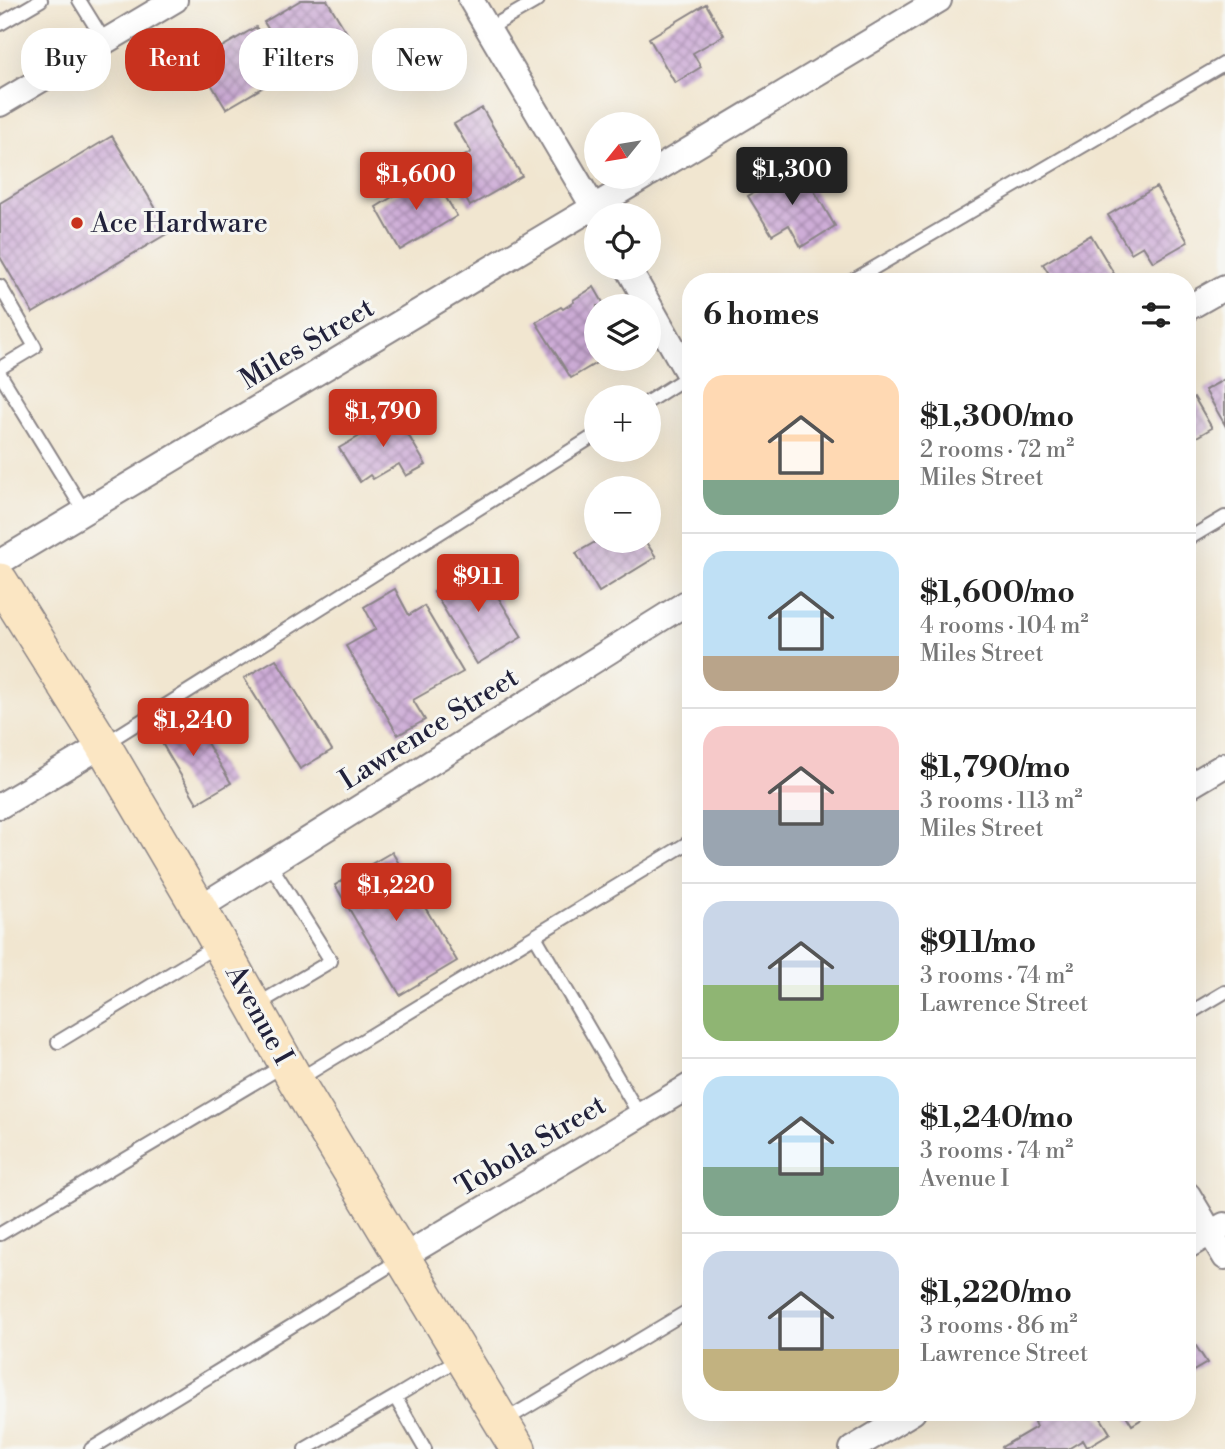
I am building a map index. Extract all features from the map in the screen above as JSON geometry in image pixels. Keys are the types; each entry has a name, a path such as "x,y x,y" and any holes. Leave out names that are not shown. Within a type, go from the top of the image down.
{"main road":[{"name":"Avenue I","path":"0,581 103,745 291,1072 509,1436"}],"street":[{"path":"111,37 175,0"},
{"path":"471,0 590,203"},
{"path":"662,166 939,0"},
{"path":"0,104 22,91"},
{"name":"Miles Street","path":"607,203 627,189"},
{"name":"Miles Street","path":"0,562 584,217"},
{"path":"635,280 682,361"},
{"path":"1196,303 1225,287"},
{"name":"Lawrence Street","path":"199,908 682,606"},
{"path":"0,806 103,745"},
{"path":"1196,782 1225,765"},
{"name":"Tobola Street","path":"401,1258 682,1090"},
{"path":"1196,1204 1218,1229 1225,1257"},
{"path":"1196,1241 1218,1229"},
{"path":"852,1449 898,1421"}],"lane":[{"path":"0,24 41,0"},
{"path":"79,0 97,28"},
{"path":"488,29 538,0"},
{"path":"865,273 1225,63"},
{"path":"0,286 36,346 0,368"},
{"path":"0,374 84,512"},
{"path":"661,394 682,381"},
{"path":"103,745 584,442"},
{"path":"1196,534 1225,517"},
{"path":"0,1234 535,936 682,846"},
{"path":"254,1007 331,961 270,864"},
{"path":"535,936 640,1116"},
{"path":"58,1042 219,944"},
{"path":"1196,1009 1225,992"},
{"path":"91,1449 401,1258"},
{"path":"509,1436 682,1316"},
{"path":"305,1449 461,1357"},
{"path":"395,1397 425,1449"}],"building":[{"path":"301,0 327,0 344,28 268,28 264,22"},
{"path":"706,4 724,35 693,53 701,67 675,83 649,38"},
{"path":"239,37 239,91 257,91 226,109 215,91 225,91 225,45"},
{"path":"482,108 522,176 470,206 447,166 471,152 454,124"},
{"path":"112,136 170,232 33,313 0,257 0,203"},
{"path":"799,165 835,226 801,247 789,225 772,235 748,196"},
{"path":"431,173 457,216 400,250 376,207"},
{"path":"1156,187 1188,242 1153,262 1143,246 1131,253 1108,215"},
{"path":"1091,235 1114,273 1048,273 1043,264"},
{"path":"594,287 598,294 584,294 584,370 571,378 536,322 561,307 563,309 574,302 573,300"},
{"path":"1225,379 1225,425 1205,390"},
{"path":"1196,400 1212,428 1196,437"},
{"path":"393,409 426,465 406,476 399,464 373,479 370,475 360,482 339,448 372,429 368,423"},
{"path":"584,548 584,553 653,553 656,557 599,592 576,553"},
{"path":"479,565 522,637 477,664 434,592"},
{"path":"395,589 409,615 424,606 463,672 413,700 425,720 398,735 346,646 376,629 364,607"},
{"path":"276,659 332,750 300,769 244,678"},
{"path":"189,713 231,783 197,803 156,733"},
{"path":"392,852 457,961 400,995 335,885"},
{"path":"1196,1346 1207,1363 1196,1369"},
{"path":"1103,1421 1110,1433 1087,1447 1083,1440 1068,1449 1003,1449 1002,1447 1036,1427 1034,1422"}],"place":[{"name":"Ace Hardware","path":"77,223"}]}
